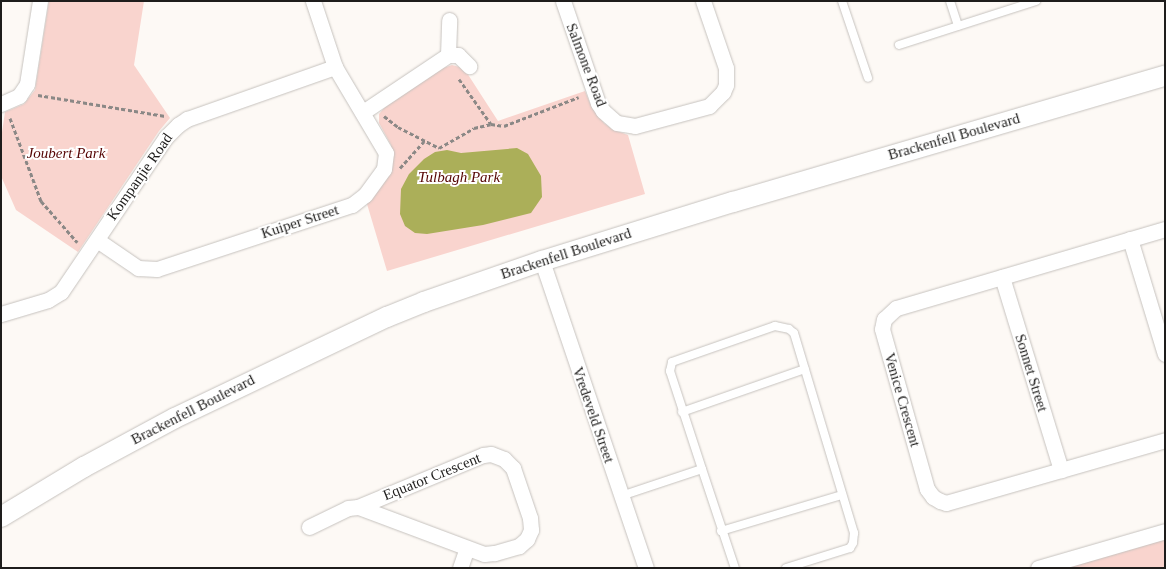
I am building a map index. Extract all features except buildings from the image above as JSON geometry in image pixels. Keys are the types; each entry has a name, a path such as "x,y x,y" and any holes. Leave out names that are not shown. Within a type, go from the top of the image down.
{"street":[{"path":"3,103 19,96 27,84 40,1"},
{"name":"Kuiper Street","path":"97,240 138,268 157,269 352,205 365,196 386,164 386,153 369,108 335,67 314,1"},
{"name":"Salmone Road","path":"563,1 595,95 603,111 617,123 636,126 714,103 723,92 727,76 703,1"},
{"path":"444,58 449,20"},
{"path":"369,108 444,58 458,55 469,66"},
{"name":"Kompanjie Road","path":"1,314 53,297 61,292 166,137 178,125 187,119 335,67"},
{"name":"Brackenfell Boulevard","path":"1,516 123,445 238,387 387,317 542,261 839,171 1165,76"},
{"name":"Venice Crescent","path":"1165,229 896,308 884,319 882,329 927,490 933,497 946,502 1165,440"},
{"path":"1130,239 1165,354"},
{"name":"Vredeveld Street","path":"542,261 646,568"},
{"name":"Sonnet Street","path":"1002,276 1061,470"},
{"name":"Equator Crescent","path":"309,527 348,508 358,507 483,455 498,456 512,468 531,524 529,535 519,546 494,554 484,554 358,507"},
{"path":"1038,568 1165,531"},
{"path":"460,568 467,548"}],"lane":[{"path":"842,1 868,78"},
{"path":"950,1 958,26"},
{"path":"899,45 1036,1"},
{"path":"735,568 721,531 670,371 674,360 776,326 789,329 794,333 854,533 853,543 850,548 786,568"},
{"path":"682,412 804,369"},
{"path":"621,496 702,469"},
{"path":"721,531 842,495"}],"path":[{"path":"444,58 491,124"},
{"path":"27,84 40,96 166,116 178,125"},
{"path":"369,108 381,114 398,127 439,148 474,128 491,124 504,126 579,97 595,95"},
{"path":"3,103 41,202 87,254"},
{"path":"381,173 389,176 394,173 424,141"}],"green space":[{"name":"Joubert Park","path":"49,1 144,1 134,65 170,118 159,131 78,252 16,210 1,176 1,139 5,112 24,104 35,90"},
{"name":"Tulbagh Park","path":"452,65 463,68 498,121 585,91 592,108 604,123 612,129 628,135 645,194 387,271 367,204 390,171 392,163 391,145 379,123 379,114 385,107 443,68"},
{"path":"1165,537 1165,568 1063,568"}],"shaded area":[{"path":"517,148 528,154 541,176 542,197 531,213 483,225 427,234 415,233 405,226 400,214 401,189 409,174 424,159 435,152 447,150 461,153"}]}
